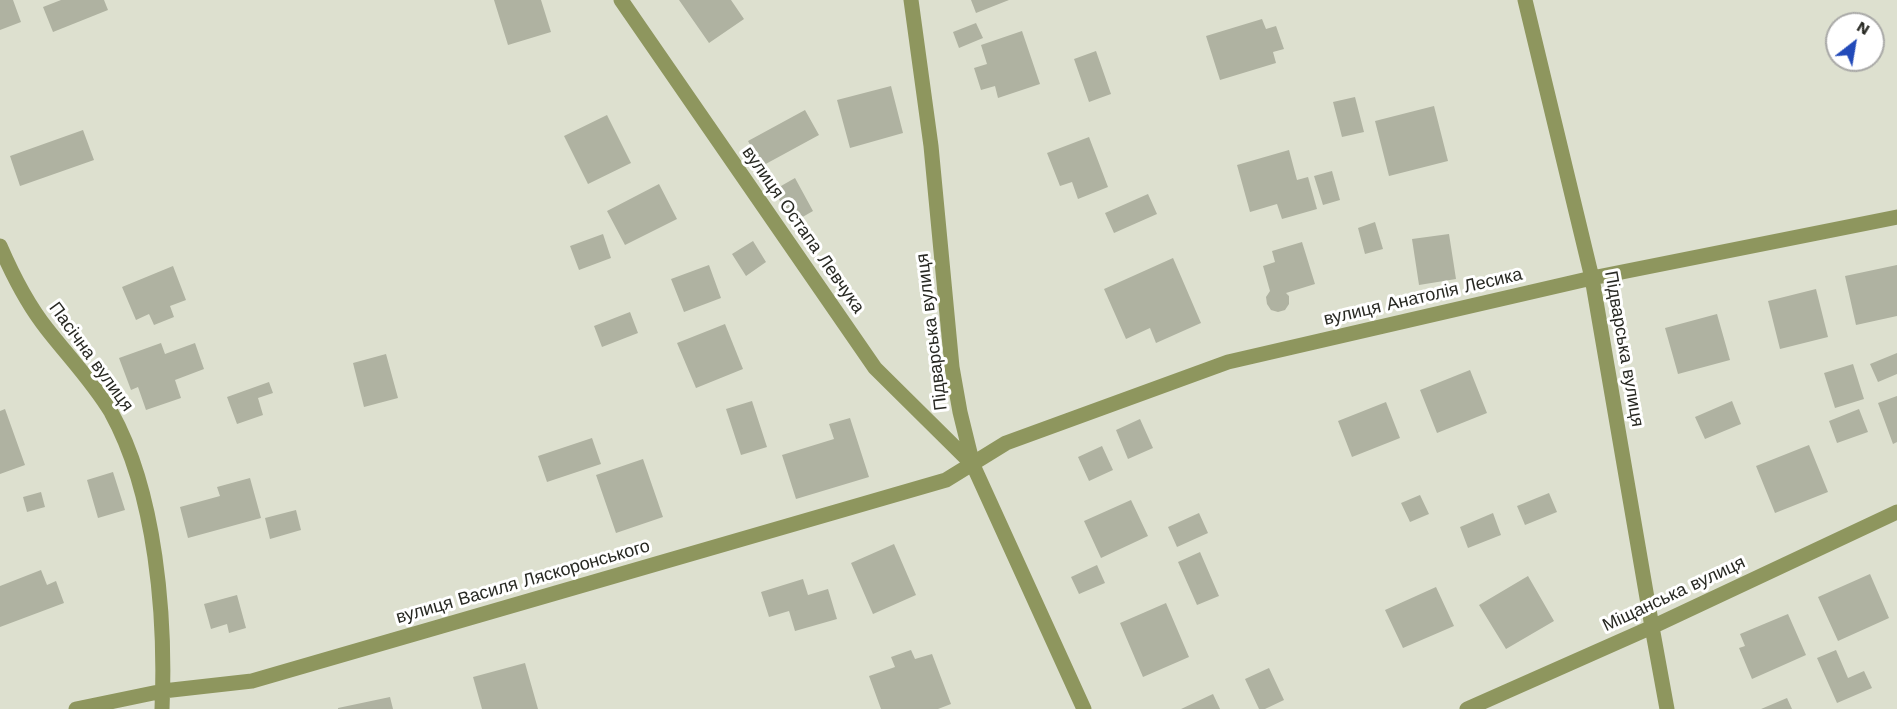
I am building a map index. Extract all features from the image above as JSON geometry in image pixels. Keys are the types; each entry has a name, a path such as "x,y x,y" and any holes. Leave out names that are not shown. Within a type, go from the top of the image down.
{"street":[{"name":"вулиця Остапа Левчука","path":"621,0 875,368 973,465"},
{"name":"Підварська вулиця","path":"911,0 931,146 952,367 960,412 973,465 1084,709"},
{"name":"Підварська вулиця","path":"1526,0 1592,278 1667,709"},
{"name":"вулиця Анатолія Лесика","path":"973,465 1006,443 1228,362 1592,278 1897,217"},
{"name":"Пасічна вулиця","path":"0,246 22,293 110,410 127,444 149,522 155,558 163,690 162,709"},
{"name":"вулиця Василя Ляскоронського","path":"76,709 163,690 252,681 946,480 973,465"},
{"name":"Міщанська вулиця","path":"1467,709 1652,627 1897,512"}],"building":[{"path":"0,0 13,0 21,22 0,30"},
{"path":"61,0 104,0 108,10 53,32 43,7"},
{"path":"494,0 541,0 551,32 508,45"},
{"path":"679,0 731,0 744,19 709,43"},
{"path":"971,0 1009,0 976,13"},
{"path":"1262,19 1266,29 1276,26 1284,49 1273,52 1276,63 1220,80 1206,36"},
{"path":"976,23 983,38 959,48 953,32"},
{"path":"1022,31 1040,84 998,98 995,86 981,90 974,68 987,64 981,45"},
{"path":"1096,51 1111,94 1089,102 1074,59"},
{"path":"891,86 903,133 850,148 837,100"},
{"path":"1355,97 1364,132 1342,137 1333,102"},
{"path":"1434,106 1448,161 1389,176 1375,121"},
{"path":"805,110 819,135 762,166 748,141"},
{"path":"607,115 631,163 588,184 564,136"},
{"path":"83,130 94,160 20,186 10,156"},
{"path":"1089,137 1108,187 1078,199 1072,182 1060,186 1047,153"},
{"path":"1289,150 1297,180 1308,177 1317,209 1282,219 1277,204 1250,212 1237,165"},
{"path":"1332,171 1340,200 1323,205 1314,176"},
{"path":"795,178 813,211 792,223 774,190"},
{"path":"659,184 677,219 625,245 607,211"},
{"path":"1148,194 1157,214 1114,233 1105,213"},
{"path":"1375,222 1383,249 1365,254 1358,228"},
{"path":"603,234 611,258 579,270 570,246"},
{"path":"1449,234 1456,279 1419,285 1412,239"},
{"path":"753,241 766,262 746,276 732,254"},
{"path":"1302,242 1315,284 1286,293 1289,296 1289,304 1285,310 1278,312 1271,310 1267,304 1266,297 1270,291 1263,266 1275,262 1272,251"},
{"path":"1173,258 1201,323 1156,343 1150,328 1126,339 1104,289"},
{"path":"709,265 721,298 684,312 671,279"},
{"path":"1897,265 1897,316 1856,325 1845,276"},
{"path":"173,266 186,300 170,306 174,317 154,325 149,314 136,320 122,287"},
{"path":"1816,289 1828,337 1780,349 1768,301"},
{"path":"630,312 638,333 602,347 594,326"},
{"path":"1717,314 1730,360 1678,374 1665,328"},
{"path":"725,324 743,369 696,388 677,343"},
{"path":"161,343 165,354 195,343 204,369 175,380 181,398 146,410 138,387 131,390 119,358"},
{"path":"1897,353 1897,374 1878,382 1870,364"},
{"path":"386,354 398,398 364,407 353,363"},
{"path":"1853,364 1864,399 1835,408 1824,373"},
{"path":"1470,370 1487,413 1437,433 1420,390"},
{"path":"269,382 273,393 258,398 263,415 237,424 227,397"},
{"path":"1897,396 1897,442 1893,444 1878,403"},
{"path":"752,401 767,447 741,455 726,409"},
{"path":"1732,401 1741,424 1705,439 1695,417"},
{"path":"1386,402 1400,438 1352,457 1338,421"},
{"path":"5,409 25,465 0,474 0,411"},
{"path":"1859,409 1868,432 1837,443 1829,421"},
{"path":"850,418 869,477 796,499 782,455 834,439 829,424"},
{"path":"1140,419 1153,448 1128,459 1116,430"},
{"path":"592,438 601,464 547,482 538,456"},
{"path":"1809,445 1828,492 1775,513 1756,466"},
{"path":"1102,446 1113,470 1089,481 1078,457"},
{"path":"643,459 663,517 616,533 596,475"},
{"path":"113,472 125,510 98,518 87,480"},
{"path":"250,478 261,518 188,538 180,507 220,496 217,487"},
{"path":"41,492 45,507 27,512 23,497"},
{"path":"1549,493 1557,512 1525,525 1517,506"},
{"path":"1420,495 1429,514 1410,522 1401,503"},
{"path":"1131,500 1148,536 1101,558 1084,521"},
{"path":"296,510 301,530 270,539 265,518"},
{"path":"1199,513 1208,533 1177,547 1168,527"},
{"path":"1493,513 1501,535 1468,548 1460,527"},
{"path":"894,544 916,595 873,614 851,563"},
{"path":"1200,552 1219,596 1197,605 1178,562"},
{"path":"1097,565 1105,583 1079,594 1071,577"},
{"path":"41,570 47,585 56,581 64,603 0,627 0,586"},
{"path":"1870,574 1889,618 1838,641 1818,597"},
{"path":"1528,576 1554,621 1506,649 1479,605"},
{"path":"803,579 808,595 828,589 837,619 795,631 789,611 769,617 761,592"},
{"path":"1436,587 1454,626 1403,648 1385,610"},
{"path":"237,595 246,628 229,633 227,624 211,629 204,604"},
{"path":"1166,603 1189,657 1143,677 1120,623"},
{"path":"1788,614 1806,655 1752,679 1739,648 1745,646 1740,634"},
{"path":"911,650 915,659 932,654 951,704 938,709 881,709 869,676 895,667 891,657"},
{"path":"1836,650 1848,678 1864,671 1872,688 1837,703 1817,658"},
{"path":"525,663 538,709 482,709 473,677"},
{"path":"1269,668 1284,700 1265,709 1259,709 1245,679"},
{"path":"1213,694 1220,709 1181,709"},
{"path":"390,697 393,709 338,709 338,708"},
{"path":"1787,698 1792,709 1761,709"}]}
